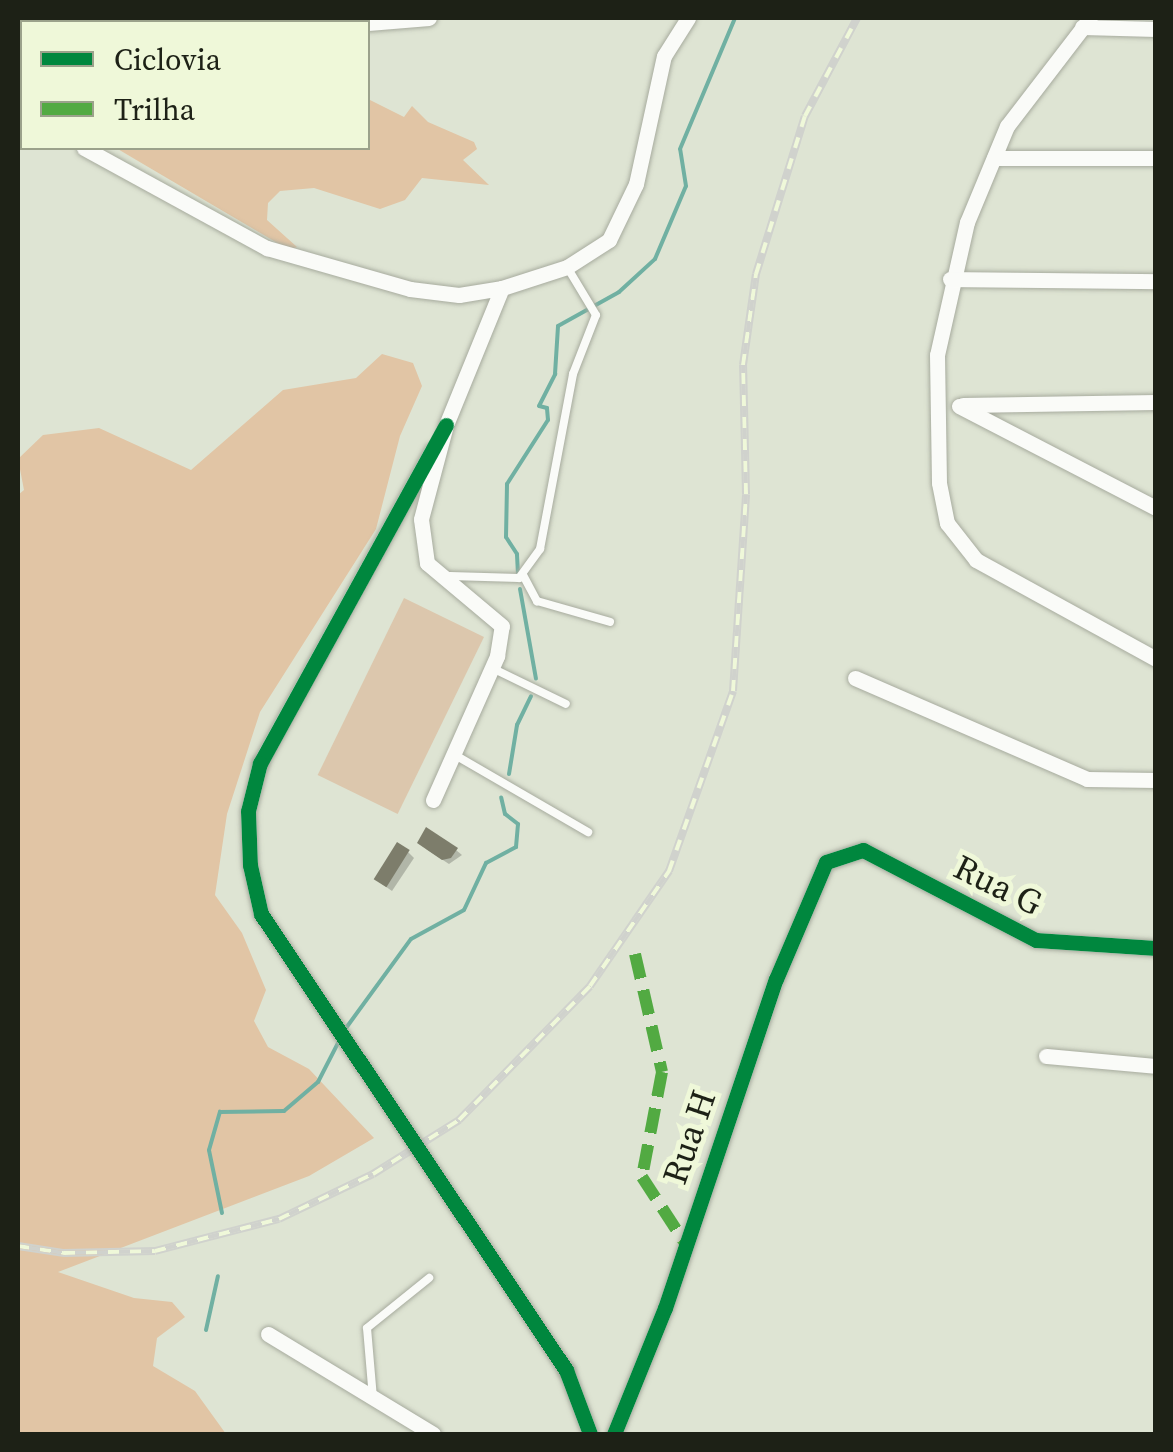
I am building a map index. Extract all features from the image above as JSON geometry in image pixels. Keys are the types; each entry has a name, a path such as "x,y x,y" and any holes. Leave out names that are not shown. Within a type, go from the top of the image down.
{"street":[{"path":"370,22 429,18"},
{"path":"88,150 266,248 410,289 459,294 502,288 567,267 609,240 624,216 664,56 688,18"},
{"path":"1156,29 1086,22 1027,96 994,158 950,279 935,400 939,483 947,523 976,560 1156,659"},
{"path":"994,158 1156,158"},
{"path":"950,279 1156,280"},
{"path":"502,288 446,425 260,763 248,812 250,865 261,914 566,1370 590,1434"},
{"path":"935,400 958,406 1156,508"},
{"path":"958,406 1156,402"},
{"path":"433,800 492,668 502,626 427,562 421,519 446,425"},
{"path":"854,678 1086,779 1156,780"},
{"name":"Rua G","path":"826,862 862,850 1036,940 1156,948"},
{"name":"Rua H","path":"614,1434 665,1308 776,979 826,862"},
{"path":"1046,1056 1156,1066"},
{"path":"268,1334 433,1434"}],"lane":[{"path":"440,576 507,581 523,575 547,529 573,374 596,315 567,267"},
{"path":"523,575 538,601 610,622"},
{"path":"492,668 566,704"},
{"path":"455,754 588,832"},
{"path":"373,1398 367,1328 430,1278"}],"shaded area":[{"path":"370,100 404,117 412,106 428,122 474,142 477,149 463,160 489,185 422,178 405,200 380,209 314,188 280,191 268,203 267,220 297,247 289,250 119,150 370,150"},
{"path":"382,354 413,363 422,386 400,436 376,529 260,712 227,814 215,895 242,933 266,990 254,1021 268,1047 309,1069 374,1138 309,1176 58,1272 134,1298 172,1302 185,1317 157,1338 153,1366 195,1391 226,1434 18,1434 18,495 24,490 18,459 43,435 99,428 191,470 283,390 356,378"},
{"path":"404,598 484,637 398,814 318,775"}],"building":[{"path":"426,827 458,848 451,858 442,860 417,843"},
{"path":"397,842 410,850 386,887 374,879"}],"waterway":[{"path":"518,574 517,554 506,537 507,484 548,420 547,408 539,406 555,374 558,326 619,292 655,259 686,186 680,149 735,18"},
{"path":"520,589 536,679"},
{"path":"509,774 517,725 531,696"},
{"path":"346,1028 411,939 464,910 486,863 516,847 518,824 505,814 501,797"},
{"path":"222,1213 209,1150 220,1112 284,1111 318,1082 339,1041"},
{"path":"206,1330 218,1276"}],"railway":[{"path":"18,1246 64,1253 155,1251 279,1219 373,1174 459,1120 590,986 669,871 733,691 746,494 743,365 756,274 805,116 857,18"}],"marked path":[{"path":"635,954 662,1072 642,1177 685,1243"}],"cycle path":[{"path":"446,425 260,763 248,811 250,865 261,914 566,1370 590,1434"},
{"path":"614,1434 665,1308 776,979 826,862 863,850 1036,940 1156,948"}]}
